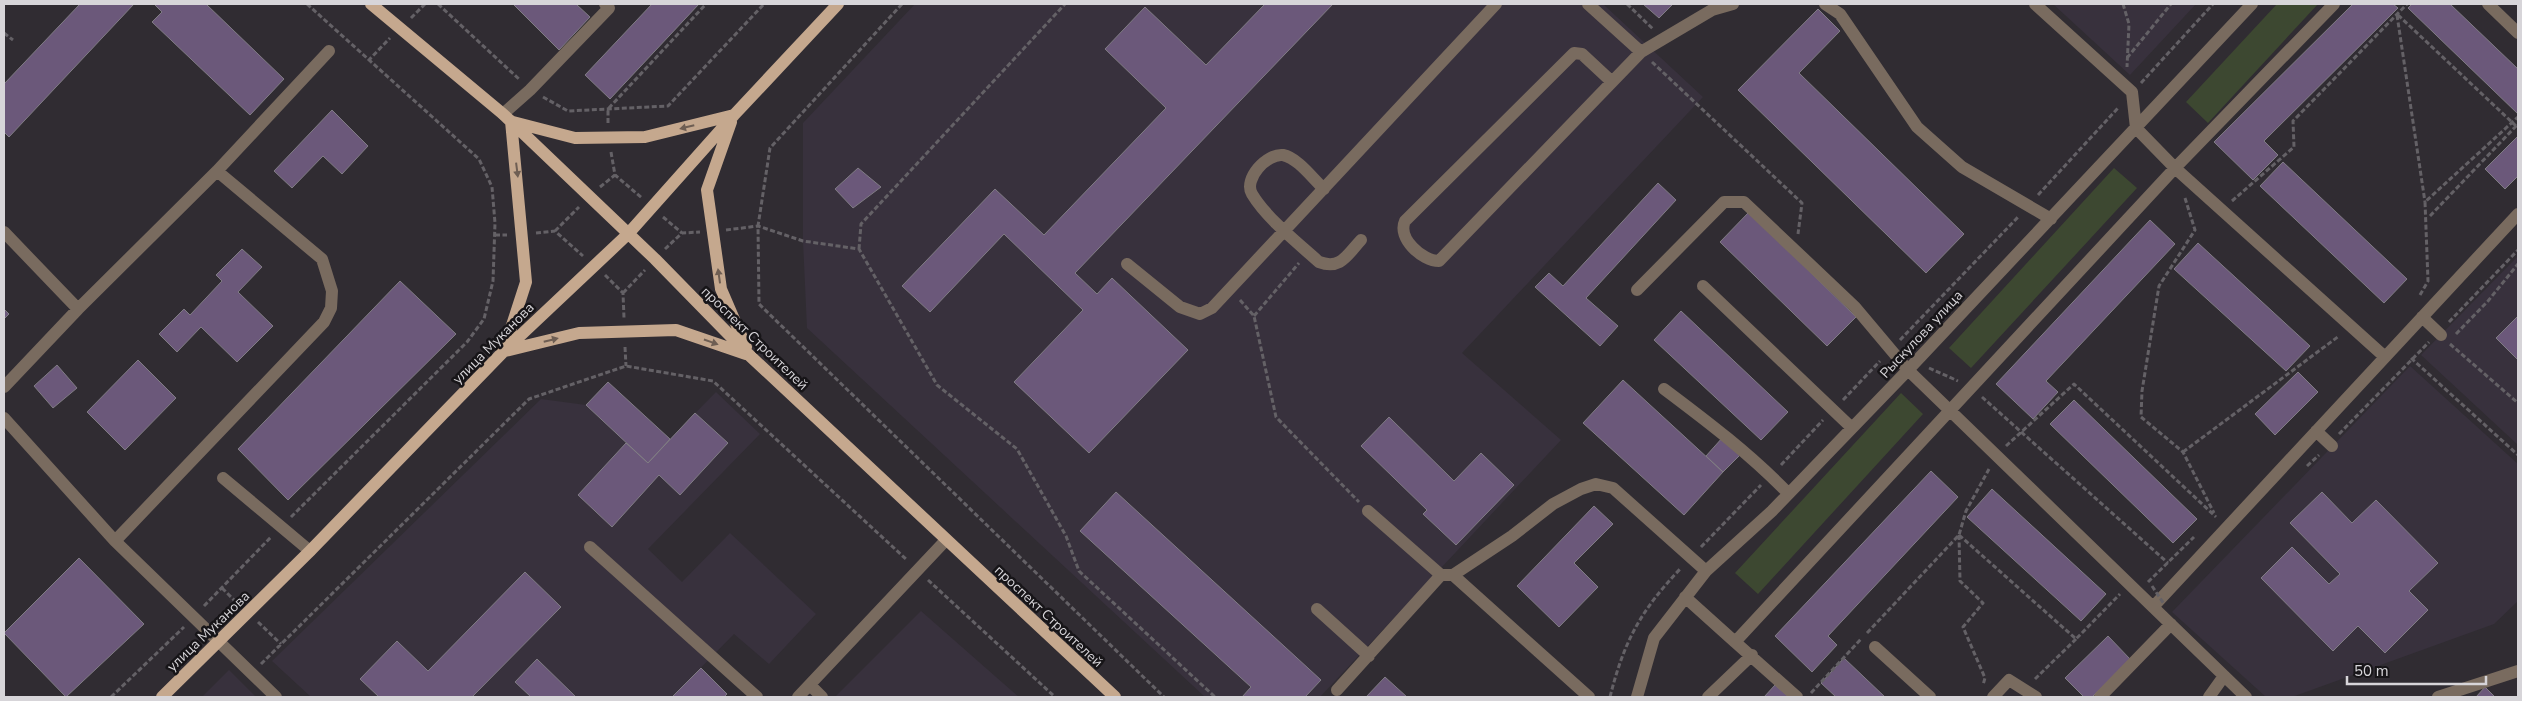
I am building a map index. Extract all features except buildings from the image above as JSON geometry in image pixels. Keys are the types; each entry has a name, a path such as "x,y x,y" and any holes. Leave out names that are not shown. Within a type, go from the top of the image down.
{"main road":[{"name":"проспект Строителей","path":"371,4 507,117 655,259 748,354 1115,697"},
{"name":"улица Муканова","path":"162,697 310,551 504,351 628,234 734,115 838,4"},
{"path":"504,351 526,282 507,117 576,138 609,138 645,137 734,115"},
{"path":"734,115 707,190 721,289 748,354"},
{"path":"504,351 579,333 676,330 748,354"}],"street":[{"path":"1127,264 1180,307 1200,314 1212,308 1286,232 1496,4"},
{"path":"1588,4 1641,52"},
{"path":"1611,81 1582,54 1574,53 1405,221 1402,228 1404,235 1424,258 1439,262 1611,81 1641,52 1712,10 1734,4"},
{"path":"1824,4 1840,14 1917,127 1962,166 2051,219"},
{"path":"2035,4 2132,92 2136,128 2175,168 2385,357"},
{"name":"Рыскулова улица","path":"1637,697 1654,638 1706,571 1788,493 1908,370 2252,4"},
{"path":"1735,642 1949,409 2175,168 2334,4"},
{"path":"2488,4 2516,27"},
{"path":"507,117 609,5"},
{"path":"4,387 78,309 217,171 329,52"},
{"path":"1324,189 1294,161 1283,155 1273,156 1264,162 1251,179 1249,186 1251,193 1286,232 1319,262 1330,266 1340,262 1361,240"},
{"path":"115,542 324,322 331,308 332,291 322,259 217,171"},
{"path":"1637,290 1724,202 1744,202 1855,307 1908,370 2130,584 2159,606 2171,624 2246,697"},
{"path":"2159,606 2316,431 2518,214"},
{"path":"4,232 78,309"},
{"path":"1703,286 1852,428"},
{"path":"2422,317 2440,334"},
{"path":"1664,390 1721,431 1758,462 1788,493"},
{"path":"4,418 115,542 220,641 276,697"},
{"path":"2316,431 2331,445"},
{"path":"223,478 310,551"},
{"path":"1337,690 1447,575 1553,504 1596,484 1613,488 1706,571"},
{"path":"1368,511 1447,575 1589,697"},
{"path":"798,697 946,540"},
{"path":"590,547 757,697"},
{"path":"1685,597 1797,697"},
{"path":"1317,609 1369,656"},
{"path":"2100,697 2171,624"},
{"path":"1875,647 1930,697"},
{"path":"1708,697 1752,655"},
{"path":"2438,697 2518,671"},
{"path":"2209,697 2224,676"},
{"path":"1993,697 2009,680 2036,697"},
{"path":"810,685 822,697"}],"path":[{"path":"111,697 194,617 281,527 467,342 484,319 493,281 495,223 492,187 479,159 308,4"},
{"path":"438,4 530,90 568,111 668,106 764,4"},
{"path":"682,233 615,175 609,138 608,109 706,4"},
{"path":"902,4 770,148 758,226 759,304 1164,697"},
{"path":"1066,4 861,224 859,250 937,386 1017,449 1066,536 1079,571 1215,697"},
{"path":"1627,4 1663,39"},
{"path":"2123,4 2129,24 2127,73"},
{"path":"2128,58 2171,4"},
{"path":"2222,209 2294,147 2294,122 2407,4"},
{"path":"2397,14 2517,125 2430,216"},
{"path":"2397,14 2425,202 2428,281 2418,298"},
{"path":"4,33 14,40"},
{"path":"1641,52 1802,203 1796,251"},
{"path":"2425,202 2518,117"},
{"path":"2184,194 2195,230 2159,286 2142,391 2141,417 2183,452 2216,516"},
{"path":"1891,350 2029,206"},
{"path":"623,293 682,233 713,232 758,226 803,240 859,250"},
{"path":"2302,471 2331,445 2412,359 2440,334 2518,250"},
{"path":"1254,316 1308,252"},
{"path":"2455,335 2488,301 2518,264"},
{"path":"1230,289 1254,316 1276,417 1368,511"},
{"path":"2183,452 2352,327"},
{"path":"2440,334 2518,403"},
{"path":"2396,345 2518,455"},
{"path":"252,673 529,399 626,366 713,382 1055,697"},
{"path":"1980,691 1985,678 1963,627 1983,604 1960,581 1958,535 1966,511 1997,455 2074,384 2216,516"},
{"path":"2022,432 2168,563"},
{"path":"2209,523 2216,516"},
{"path":"1958,535 2076,639"},
{"path":"1807,697 1958,535"},
{"path":"2159,606 2152,586 2148,582 2195,536"},
{"path":"1610,697 1619,662 1640,617 1670,579"},
{"path":"2024,690 2130,584"}],"shaded area":[{"path":"915,4 1603,4 1703,97 1462,353 1561,440 1320,697 1205,697 807,328 803,241 803,123"},
{"path":"2053,4 2196,4 2130,75"},
{"path":"2518,256 2518,445 2421,355"},
{"path":"2410,366 2518,464 2518,601 2494,624 2292,697 2266,697 2172,612"},
{"path":"716,392 760,434 648,549 682,582 730,533 816,614 769,664 734,634 672,697 311,697 272,661 541,399 586,405 647,462"},
{"path":"921,611 996,677 1019,697 835,697"},
{"path":"229,670 256,697 202,697"}],"green space":[{"path":"2277,4 2318,4 2208,123 2186,102"},
{"path":"2114,168 2137,188 1971,368 1949,348"},
{"path":"1901,393 1923,414 1758,594 1735,573"}]}
